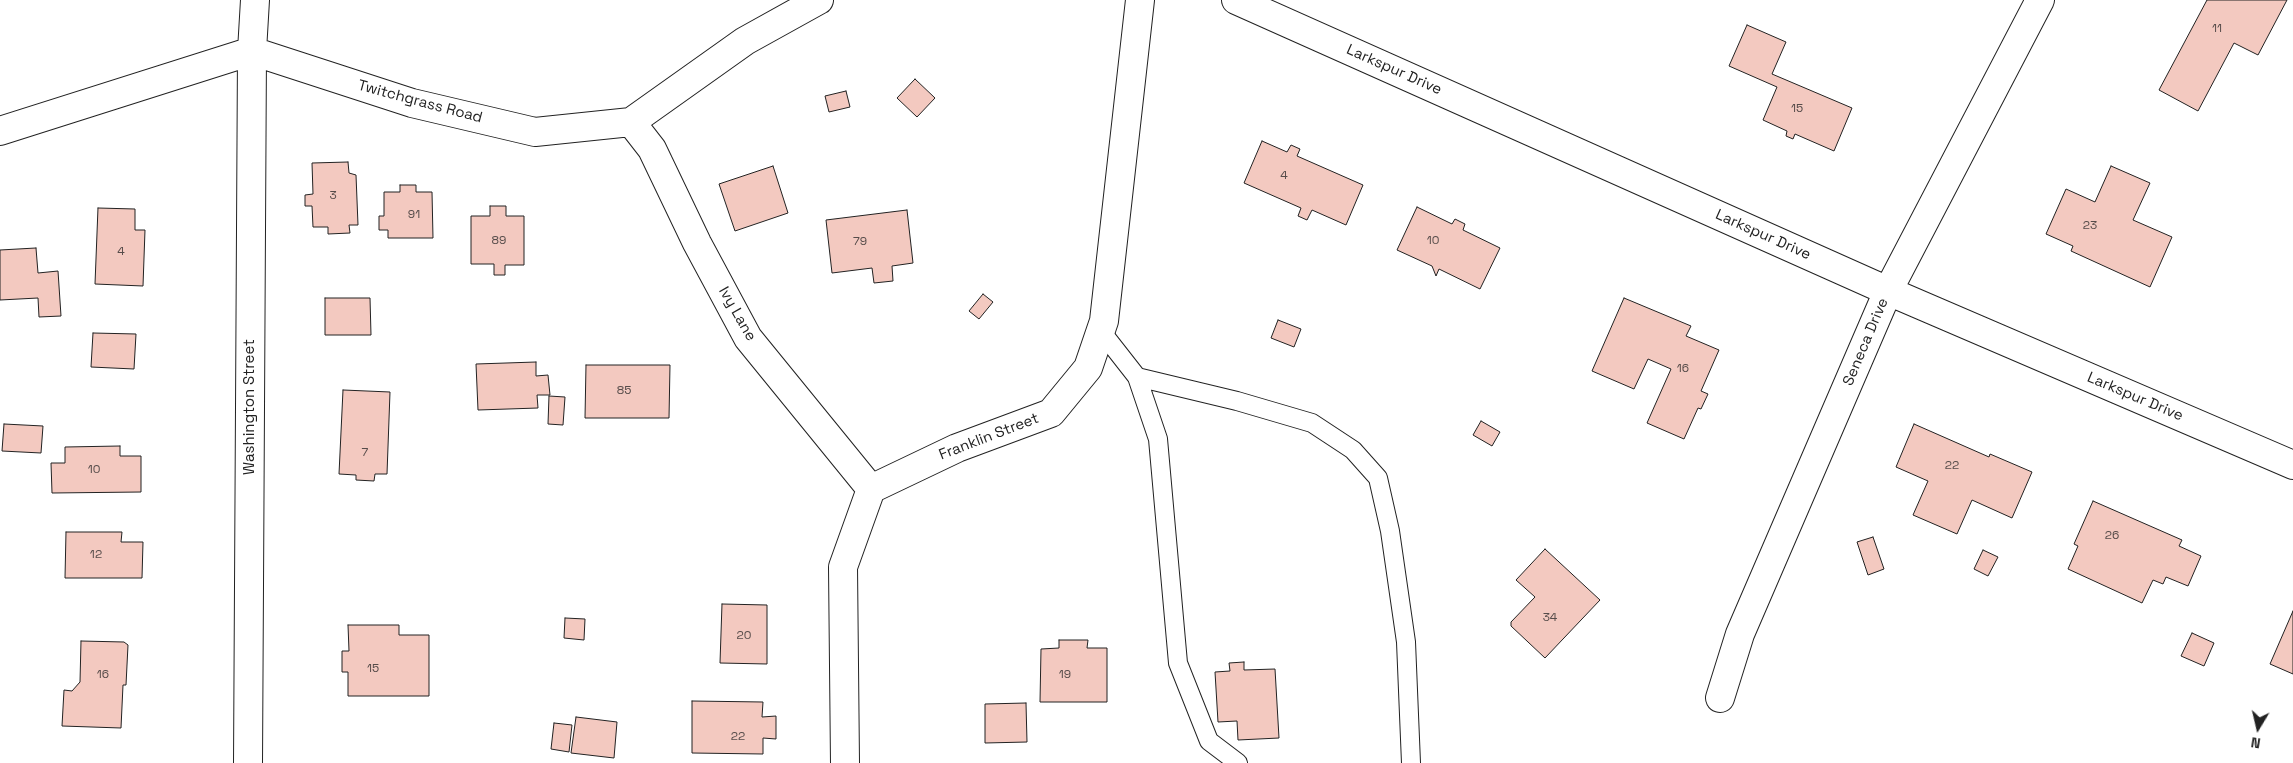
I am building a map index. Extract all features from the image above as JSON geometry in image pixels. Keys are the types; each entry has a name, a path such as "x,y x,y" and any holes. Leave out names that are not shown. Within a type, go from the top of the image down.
{"street":[{"name":"Washington Street","path":"248,763 252,51 255,0"},
{"name":"Twitchgrass Road","path":"252,51 412,103 535,132 631,122 746,41 820,0"},
{"name":"Franklin Street","path":"871,489 957,448 1051,413 1088,368 1104,321 1140,0"},
{"name":"Larkspur Drive","path":"1236,0 1888,291 2293,465"},
{"name":"Seneca Drive","path":"1720,698 1740,634 1888,291 2040,0"},
{"path":"0,131 252,51"},
{"name":"Ivy Lane","path":"631,122 652,149 697,242 748,338 871,489"},
{"path":"845,763 843,566 871,489"}],"lane":[{"path":"1101,330 1137,377 1158,439 1178,663 1209,741 1238,763"},
{"path":"1137,377 1237,401 1312,423 1353,450 1378,478 1390,531 1406,642 1412,742 1411,763"}],"building":[{"path":"2207,0 2287,0 2258,55 2234,43 2198,111 2159,90"},
{"path":"1747,25 1786,42 1772,74 1852,108 1834,151 1795,134 1793,139 1786,136 1787,131 1763,120 1777,87 1729,66"},
{"path":"915,79 935,98 917,117 897,98"},
{"path":"846,91 850,107 829,112 825,96"},
{"path":"1262,141 1287,152 1291,145 1300,149 1297,156 1363,185 1346,225 1312,210 1307,220 1298,216 1301,208 1244,183"},
{"path":"348,162 349,173 356,175 358,225 349,225 350,233 328,234 328,227 313,227 312,206 305,206 305,195 313,194 312,163"},
{"path":"773,166 788,213 735,231 719,184"},
{"path":"2111,166 2150,183 2133,220 2172,237 2150,287 2071,251 2073,246 2046,234 2066,189 2095,202"},
{"path":"400,185 416,185 416,192 432,192 433,238 388,238 388,230 379,230 379,216 384,216 384,192 400,192"},
{"path":"490,206 506,206 506,216 524,216 524,265 505,265 505,275 494,275 494,264 471,264 471,216 490,216"},
{"path":"1417,207 1452,224 1455,219 1465,224 1463,230 1500,248 1480,289 1439,269 1436,276 1432,266 1397,250"},
{"path":"98,208 135,209 135,230 145,230 143,286 95,284"},
{"path":"907,210 913,263 892,266 893,281 874,283 872,268 832,273 826,220"},
{"path":"36,248 38,273 58,271 61,316 39,317 38,298 0,300 0,250"},
{"path":"983,294 993,302 979,319 969,311"},
{"path":"325,298 370,298 371,335 325,335"},
{"path":"1624,298 1691,326 1686,336 1719,350 1701,391 1708,394 1701,409 1698,408 1684,439 1647,423 1671,369 1648,359 1634,389 1592,371"},
{"path":"1278,320 1301,329 1294,347 1271,338"},
{"path":"93,333 136,334 134,369 91,367"},
{"path":"536,362 536,376 548,375 550,395 537,395 538,408 478,410 476,364"},
{"path":"586,365 670,365 669,418 585,418"},
{"path":"343,390 390,392 387,474 375,474 374,481 356,480 356,475 339,474"},
{"path":"549,396 565,397 563,425 548,424"},
{"path":"1481,421 1500,432 1492,446 1473,435"},
{"path":"4,424 43,426 41,453 2,451"},
{"path":"1914,424 1989,457 1990,454 2032,472 2012,518 1972,500 1957,534 1913,515 1928,481 1896,467"},
{"path":"120,446 120,456 141,456 141,492 52,493 51,463 65,463 65,447"},
{"path":"2093,501 2182,540 2179,546 2201,556 2188,586 2166,577 2163,584 2153,580 2142,603 2068,569 2078,546 2074,544"},
{"path":"66,532 122,532 121,542 143,542 142,578 65,578"},
{"path":"1873,537 1884,569 1868,575 1857,542"},
{"path":"1545,549 1600,600 1545,658 1511,626 1511,622 1535,597 1516,580"},
{"path":"1983,550 1998,557 1988,576 1974,569"},
{"path":"722,604 767,605 767,664 720,663"},
{"path":"2293,611 2293,674 2270,664"},
{"path":"565,618 585,619 584,640 564,638"},
{"path":"348,625 399,625 399,635 429,635 429,696 348,696 348,672 342,672 342,651 349,651"},
{"path":"2192,633 2214,643 2204,666 2181,656"},
{"path":"1059,640 1088,640 1087,648 1107,648 1107,702 1040,702 1041,649 1059,648"},
{"path":"81,641 124,642 128,645 126,685 123,685 121,728 62,726 64,690 72,691 80,682"},
{"path":"1244,662 1244,670 1275,669 1279,738 1238,740 1237,721 1218,722 1215,672 1230,671 1229,663"},
{"path":"692,701 763,702 762,717 776,716 776,739 763,738 763,754 692,753"},
{"path":"1026,703 1027,742 985,743 985,704"},
{"path":"576,717 617,722 614,758 571,753"},
{"path":"554,723 572,725 569,752 551,749"}]}
